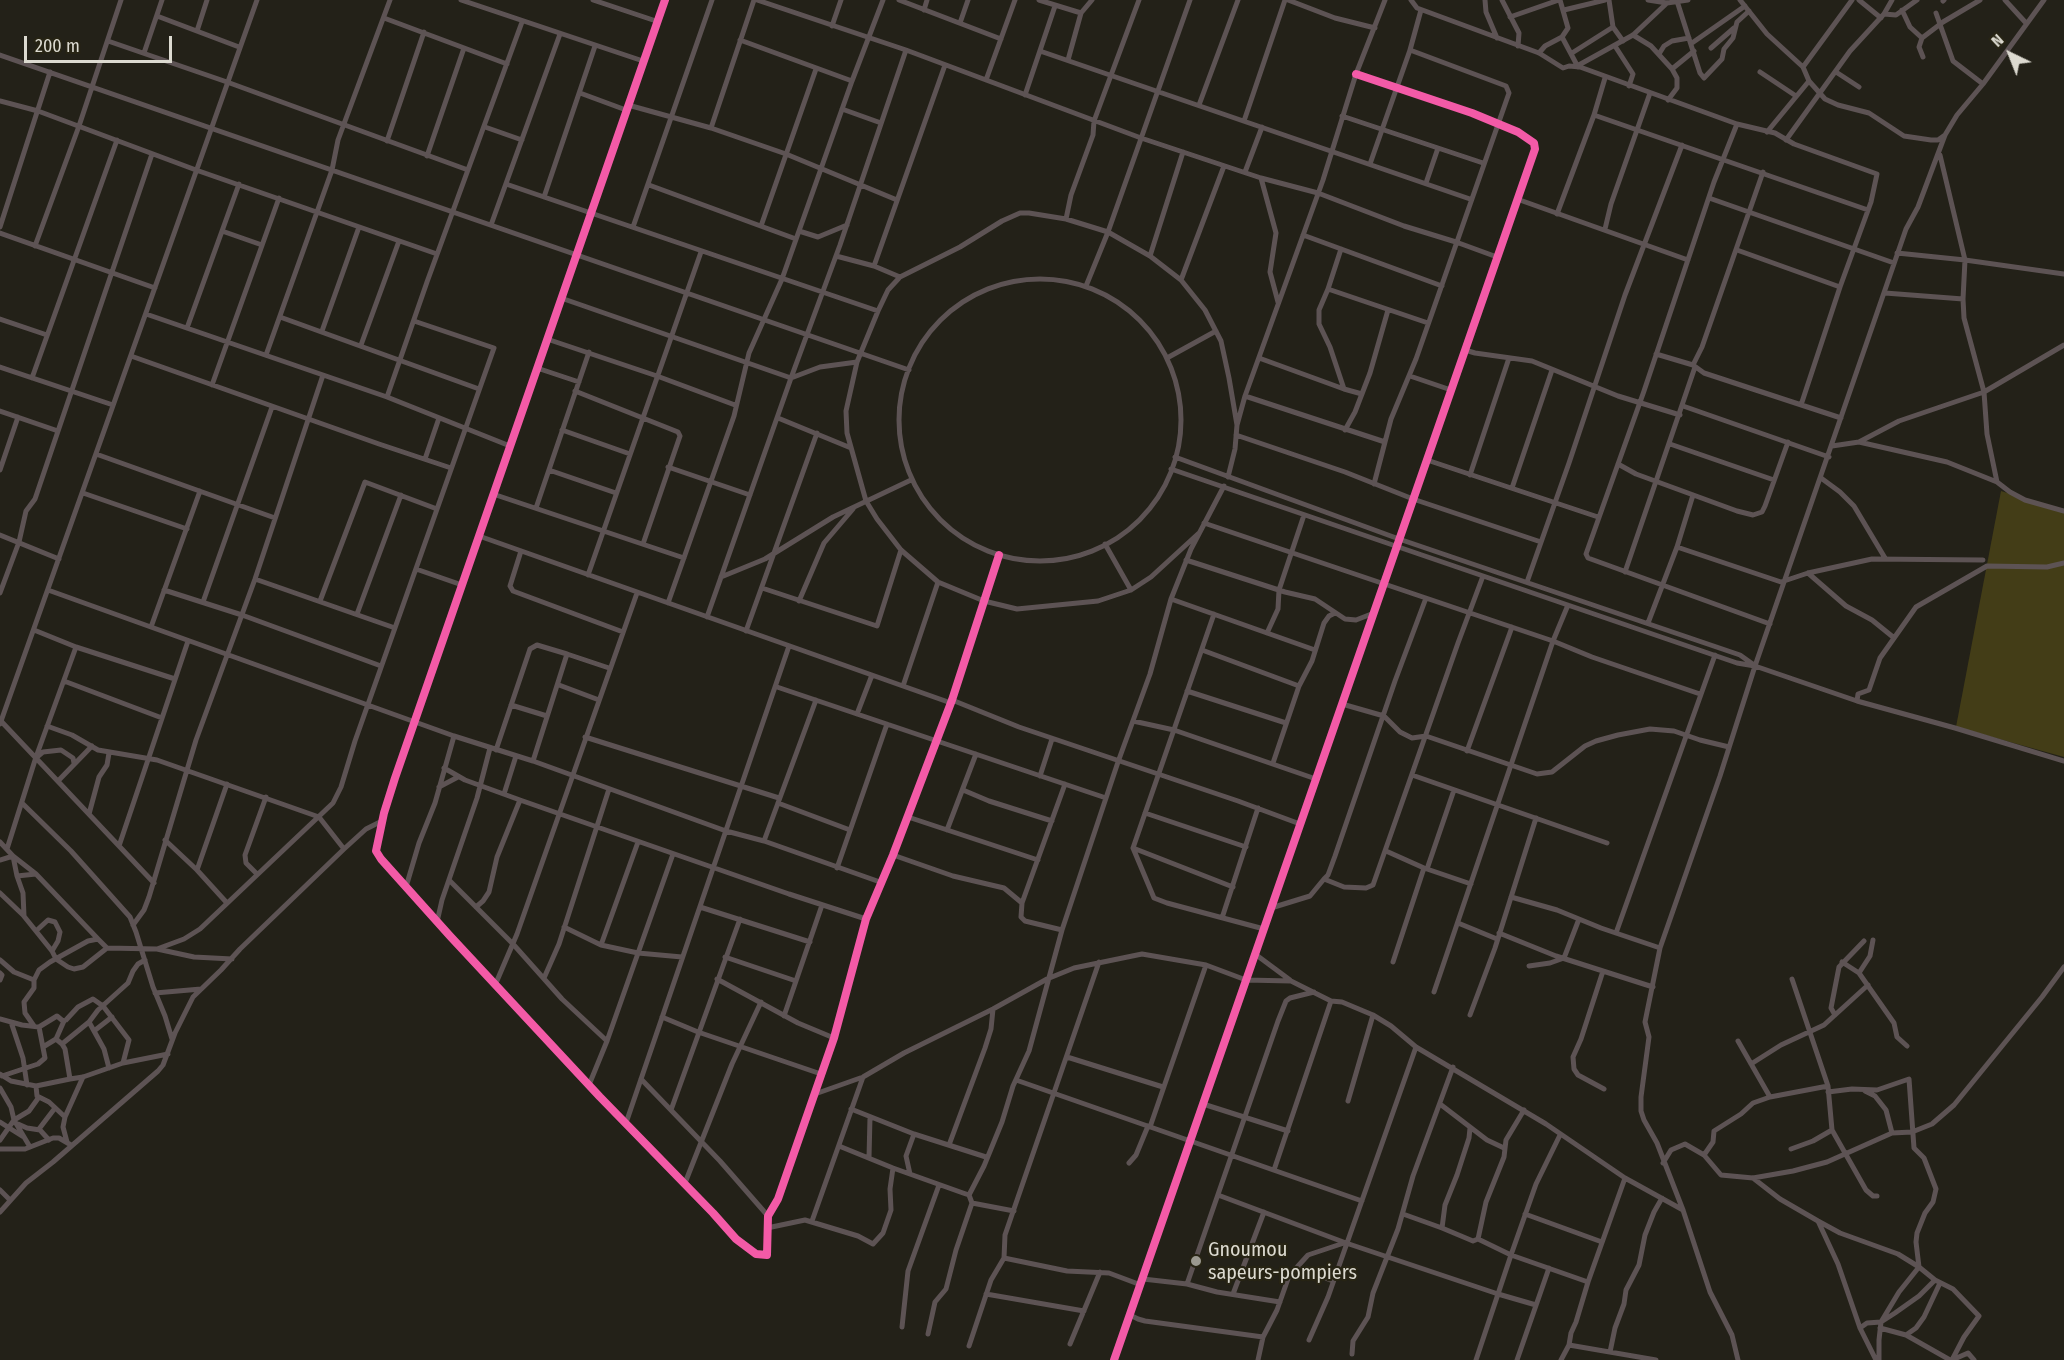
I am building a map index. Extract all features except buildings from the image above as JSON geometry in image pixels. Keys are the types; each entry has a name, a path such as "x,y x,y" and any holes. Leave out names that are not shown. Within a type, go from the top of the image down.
{"street":[{"path":"35,246 79,126 121,0"},
{"path":"144,53 162,0"},
{"path":"197,31 207,0"},
{"path":"154,883 36,757 0,722 257,0"},
{"path":"266,355 332,170 338,140 390,0"},
{"path":"461,0 643,62"},
{"path":"593,0 611,3 656,21"},
{"path":"665,0 414,722 382,821 376,850 381,859 437,922 589,1085 713,1212 735,1239 752,1253 766,1255 768,1216 778,1199 834,1038 866,919 937,741 999,555"},
{"path":"633,227 712,0"},
{"path":"711,128 740,40 756,0 906,50 1142,138 1261,178 1318,194 1497,257"},
{"path":"832,26 841,0"},
{"path":"668,603 734,416 746,362 782,279 883,0"},
{"path":"899,0 1001,39"},
{"path":"924,10 927,0"},
{"path":"960,23 968,0"},
{"path":"986,80 1015,0"},
{"path":"1039,0 1081,12"},
{"path":"1068,60 1081,12 1092,0"},
{"path":"1066,219 1071,195 1093,135 1094,121 1139,0"},
{"path":"1086,286 1108,232 1190,0"},
{"path":"1199,105 1238,0"},
{"path":"1244,121 1286,0 1335,18 1375,28"},
{"path":"1228,477 1237,425 1245,396 1318,194 1356,74 1385,0"},
{"path":"1411,0 1414,6 1421,10 1539,53 1563,68 1577,66 1737,124 1775,133 1786,140 1877,174 1868,210 1801,405"},
{"path":"1485,0 1486,12 1497,38"},
{"path":"1502,0 1519,33 1518,46"},
{"path":"1510,16 1560,0 1568,27 1562,37 1545,46 1539,53"},
{"path":"1564,10 1607,0 1613,27 1623,41"},
{"path":"1648,0 1667,3 1688,0"},
{"path":"1740,0 1767,34 1803,67 1819,95 1838,105 1869,113 1904,136 1938,140 1945,135"},
{"path":"1803,67 1852,0"},
{"path":"1858,0 1882,16 1896,15 1915,1"},
{"path":"1786,140 1850,51 1882,16 1892,0"},
{"path":"1923,57 1919,47 1922,38 1940,24 1980,0"},
{"path":"2005,0 2025,23"},
{"path":"1738,1360 1732,1335 1710,1292 1683,1210 1657,1143 1641,1111 1649,1037 1645,1022 1660,948 1906,229 1918,207 1945,135 1957,115 1983,84 2025,23 2044,0"},
{"path":"1675,1 1700,73 1705,78 1722,59 1724,48 1733,38 1738,21 1747,8"},
{"path":"1577,66 1633,35 1667,3"},
{"path":"1025,95 1055,6"},
{"path":"1659,54 1664,46 1672,41 1690,40 1747,8"},
{"path":"1371,165 1410,50 1421,10"},
{"path":"1902,10 1910,27 1922,38"},
{"path":"1936,13 1953,61 1983,84"},
{"path":"157,16 239,47"},
{"path":"384,18 507,64"},
{"path":"387,397 522,22"},
{"path":"1572,53 1613,27"},
{"path":"1711,48 1736,27"},
{"path":"387,141 424,32"},
{"path":"491,225 560,34"},
{"path":"1633,35 1647,43 1659,54 1677,78 1677,88 1668,99"},
{"path":"1562,37 1577,66"},
{"path":"740,40 852,81"},
{"path":"108,41 227,82 468,171"},
{"path":"544,197 595,46"},
{"path":"1616,46 1633,72 1629,86"},
{"path":"427,156 464,48"},
{"path":"707,617 823,294 906,50"},
{"path":"1374,484 1391,419 1410,376 1470,199 1509,93 1506,86 1410,50"},
{"path":"1040,51 1470,199"},
{"path":"1672,69 1694,51"},
{"path":"0,55 909,370"},
{"path":"874,266 945,65"},
{"path":"761,226 816,69"},
{"path":"0,227 50,72"},
{"path":"1760,72 1796,96"},
{"path":"1836,72 1859,87"},
{"path":"1114,1360 1534,149 1534,143 1518,132 1498,123 1356,74"},
{"path":"1557,214 1594,115 1605,78"},
{"path":"1767,132 1809,81"},
{"path":"580,93 711,128 786,154 897,200"},
{"path":"1605,229 1636,129 1650,93"},
{"path":"0,102 38,111 196,170 437,254"},
{"path":"842,109 881,123"},
{"path":"1594,115 1868,210"},
{"path":"1342,116 1483,163"},
{"path":"1737,124 1723,158 1640,403 1598,517 1587,556 1770,624"},
{"path":"485,127 522,140"},
{"path":"1245,172 1262,127"},
{"path":"32,378 117,140"},
{"path":"1527,582 1643,245 1682,145"},
{"path":"1426,183 1438,148"},
{"path":"1150,256 1183,152"},
{"path":"1940,153 1965,260 1962,299 1964,318 1984,392 1988,434 1997,482"},
{"path":"0,593 19,542 26,511 35,499 152,154"},
{"path":"1181,280 1224,166"},
{"path":"1625,572 1680,415 1694,366 1763,172"},
{"path":"1261,178 1276,233 1270,272 1278,304"},
{"path":"187,328 239,184"},
{"path":"506,184 878,311"},
{"path":"649,186 796,238"},
{"path":"212,385 279,198"},
{"path":"1709,198 1894,264"},
{"path":"1517,199 1688,260"},
{"path":"1199,533 1161,569 1131,590 1098,601 1017,609 984,601 938,582 901,550 866,501 847,433 846,411 857,362 888,290 900,277 1020,213 1066,219 1108,232 1150,256 1181,280 1205,310 1216,331 1225,356 1237,425"},
{"path":"799,231 818,237 847,225"},
{"path":"322,331 359,227"},
{"path":"222,231 262,245"},
{"path":"0,232 155,288"},
{"path":"1303,235 1442,286"},
{"path":"361,345 399,241"},
{"path":"1341,249 1319,310 1319,324 1330,347 1344,389"},
{"path":"1737,250 1840,287"},
{"path":"588,575 701,252"},
{"path":"1897,253 2064,274"},
{"path":"836,256 874,266 900,277"},
{"path":"1026,279 1061,280 1086,286 1101,292 1134,314 1147,327 1167,358 1176,383 1181,410 1180,428 1171,470 1155,501 1141,517 1126,531 1106,544 1078,555 1047,560 999,555 981,548 948,527 934,514 911,480 901,446 899,427 902,390 919,348 935,326 950,311 976,294 1026,279"},
{"path":"1328,289 1428,323"},
{"path":"1885,293 1962,299"},
{"path":"561,298 791,378 820,367 857,362"},
{"path":"1345,430 1353,418 1376,355 1388,310"},
{"path":"146,314 387,397 510,446"},
{"path":"280,317 479,389"},
{"path":"0,319 47,335"},
{"path":"157,949 184,939 200,928 333,803 341,787 381,666 494,348 414,321"},
{"path":"1167,358 1216,331"},
{"path":"547,339 735,405"},
{"path":"1832,446 1859,442 1899,422 1984,392 2064,345"},
{"path":"1465,350 1532,361 1640,403 1680,415"},
{"path":"536,508 589,352"},
{"path":"1656,354 1694,366 1704,373 1841,418"},
{"path":"131,356 452,468"},
{"path":"1258,358 1362,394"},
{"path":"1470,475 1509,358"},
{"path":"0,367 113,405"},
{"path":"537,368 579,382"},
{"path":"1512,488 1552,369"},
{"path":"133,925 144,910 154,883 186,770 255,579 323,375"},
{"path":"1410,376 1451,390"},
{"path":"576,391 678,432 680,436 643,544"},
{"path":"1245,396 1385,442"},
{"path":"1683,406 1829,456"},
{"path":"203,602 272,407"},
{"path":"0,411 58,431"},
{"path":"0,470 18,417"},
{"path":"425,459 439,418"},
{"path":"778,418 851,447"},
{"path":"562,430 630,454"},
{"path":"746,631 817,433"},
{"path":"1236,435 1541,542"},
{"path":"1618,464 1636,474 1744,514 1758,514 1765,506 1788,442"},
{"path":"1859,442 1947,462 1997,482 2025,500 2064,511"},
{"path":"1670,444 1774,480"},
{"path":"96,454 275,518"},
{"path":"1175,456 1399,539 1740,655 1755,666"},
{"path":"1427,460 1598,517"},
{"path":"668,467 750,495"},
{"path":"549,470 616,493"},
{"path":"1171,470 1224,486 1396,548 1737,663 1755,666 1857,701 2064,761"},
{"path":"1821,477 1854,506 1885,558"},
{"path":"721,577 773,555 785,544 826,520 911,480"},
{"path":"320,601 365,482 437,509"},
{"path":"928,1334 935,1302 946,1289 972,1203 969,1195 981,1173 1002,1122 1036,1031 1047,979 1062,930 1150,674 1171,599 1186,560 1224,486"},
{"path":"151,627 200,491"},
{"path":"83,493 187,529"},
{"path":"493,494 684,558"},
{"path":"357,614 401,495"},
{"path":"1648,623 1677,547 1693,495"},
{"path":"800,600 825,543 856,506"},
{"path":"1267,633 1278,609 1279,590 1304,515"},
{"path":"1204,523 1553,641 1592,657 1700,694"},
{"path":"0,535 59,559"},
{"path":"479,536 951,701 1052,739 1160,774 1300,824"},
{"path":"1106,544 1131,590"},
{"path":"1677,547 1769,579 1785,582 1808,573 1885,558 1983,560"},
{"path":"762,588 877,626 901,550"},
{"path":"521,551 510,586 513,591 623,632"},
{"path":"1186,560 1279,590 1315,599 1345,619 1356,620 1374,613"},
{"path":"1857,701 1858,694 1869,690 1880,658 1916,607 1980,568 1987,566 2047,567 2064,563"},
{"path":"416,569 462,585"},
{"path":"1808,573 1846,606 1872,620 1893,637"},
{"path":"1324,879 1344,887 1366,888 1373,885 1483,576"},
{"path":"255,579 395,628"},
{"path":"903,686 938,582"},
{"path":"48,590 414,722 880,882"},
{"path":"164,590 242,615 381,666"},
{"path":"496,983 513,944 637,593"},
{"path":"1271,908 1310,896 1328,875 1426,598"},
{"path":"1171,599 1315,650"},
{"path":"1434,992 1553,641 1568,605"},
{"path":"1214,614 1133,848 1154,898 1264,929"},
{"path":"1273,763 1299,686 1312,661 1324,623 1329,616 1335,614"},
{"path":"1467,751 1512,627"},
{"path":"34,630 76,647 175,680"},
{"path":"119,846 188,641"},
{"path":"496,750 530,649 533,646 537,645 609,668"},
{"path":"626,1123 777,687 789,646"},
{"path":"7,849 36,757 76,647"},
{"path":"1202,650 1299,686"},
{"path":"532,761 559,685 567,654"},
{"path":"1616,933 1715,655"},
{"path":"857,714 872,675"},
{"path":"64,681 162,718"},
{"path":"559,685 599,700"},
{"path":"777,687 1106,798"},
{"path":"1187,691 1286,723"},
{"path":"764,841 816,700"},
{"path":"1342,704 1384,716 1395,729 1412,738 1426,736 1537,774 1559,768 1585,746 1618,735 1652,729 1662,729 1730,747"},
{"path":"511,705 547,716"},
{"path":"1133,721 1174,730 1316,779"},
{"path":"837,868 887,724"},
{"path":"47,726 110,753 149,758 227,783 319,817 344,849"},
{"path":"406,887 413,860 435,803 454,736"},
{"path":"585,737 741,788 850,830"},
{"path":"1040,776 1052,739"},
{"path":"58,781 92,746"},
{"path":"437,922 490,748"},
{"path":"36,757 43,752 61,750 74,758 74,763"},
{"path":"89,814 99,777 107,765 110,753"},
{"path":"947,830 976,754"},
{"path":"504,794 516,756"},
{"path":"444,768 480,786 597,828 866,919"},
{"path":"1412,775 1607,843"},
{"path":"439,787 458,777"},
{"path":"197,870 227,783"},
{"path":"1062,930 1025,921 1021,917 1022,903 1065,784"},
{"path":"544,978 559,944 609,789"},
{"path":"963,790 989,801 1052,821"},
{"path":"1393,962 1454,790"},
{"path":"257,874 246,863 245,855 266,797"},
{"path":"477,907 489,892 497,857 520,800"},
{"path":"22,803 71,851 130,917 172,1041"},
{"path":"1222,918 1258,808"},
{"path":"1145,813 1246,847"},
{"path":"908,818 1038,860"},
{"path":"1470,1015 1536,818"},
{"path":"0,1212 9,1199 53,1162 69,1144 110,1114 158,1071 168,1054 186,1008 201,989 344,849 366,829 382,821"},
{"path":"165,840 227,903"},
{"path":"0,842 13,856 36,874 107,948 157,949 194,957 232,959"},
{"path":"601,945 638,842"},
{"path":"1133,848 1233,886"},
{"path":"1386,851 1426,869 1470,884"},
{"path":"589,1085 607,1041 673,854"},
{"path":"893,855 953,876 1004,888 1022,903"},
{"path":"0,860 13,856"},
{"path":"13,856 23,893 24,915"},
{"path":"17,876 36,874"},
{"path":"449,880 607,1041"},
{"path":"0,893 24,915 56,959 63,965 74,969 83,967 107,948"},
{"path":"1511,897 1660,948"},
{"path":"784,1016 822,905"},
{"path":"700,907 810,942"},
{"path":"671,1110 740,919"},
{"path":"1529,966 1564,958 1579,919"},
{"path":"36,931 48,920 55,922 60,932 52,951"},
{"path":"1458,923 1653,987"},
{"path":"564,927 601,945 638,953 682,957"},
{"path":"1,1075 44,1061 45,1054 37,1027 28,1018 24,1007 25,998 34,988 34,980 39,970 88,941 98,939"},
{"path":"1859,974 1870,956 1873,940"},
{"path":"1835,1015 1831,1008 1838,968 1864,941"},
{"path":"815,1094 863,1077 904,1053 993,1009 1047,979 1074,968 1142,954 1206,965 1246,980 1291,981"},
{"path":"1255,954 1291,981 1331,1001 1342,1002 1373,1015 1416,1047 1524,1110 1625,1178 1683,1210"},
{"path":"725,957 796,981"},
{"path":"0,960 14,972 34,980"},
{"path":"62,1044 89,1022 128,983 138,964 145,960"},
{"path":"969,1346 986,1294 1004,1258 1005,1235 1100,962"},
{"path":"1842,962 1859,974 1868,985 1894,1023 1897,1037 1907,1046"},
{"path":"1129,1163 1136,1155 1149,1126 1206,965"},
{"path":"1664,1163 1671,1150 1685,1144 1704,1155 1721,1175 1753,1178 1827,1162 1892,1133 1912,1132 1932,1124 1954,1105 2064,967"},
{"path":"1602,971 1581,1039 1573,1057 1578,1075 1604,1089"},
{"path":"0,973 2,975 0,980"},
{"path":"717,979 784,1016 834,1038"},
{"path":"1792,979 1811,1031 1828,1089 1832,1130 1866,1190 1873,1196 1877,1196"},
{"path":"1751,1064 1781,1045 1824,1025 1868,985"},
{"path":"155,993 201,989"},
{"path":"1187,1284 1286,1001 1314,992"},
{"path":"43,1047 56,1040 64,1021 70,1018 78,1007 87,1000 93,999 103,1006 129,1040 123,1063"},
{"path":"1274,1170 1331,1001"},
{"path":"685,1184 740,1046 761,1002"},
{"path":"949,1145 991,1029 993,1009"},
{"path":"1348,1101 1373,1015"},
{"path":"0,1019 37,1027 57,1016 64,1021"},
{"path":"94,1031 112,1017"},
{"path":"662,1017 698,1032 821,1074"},
{"path":"10,1022 25,1068 27,1085"},
{"path":"89,1022 104,1049 109,1068"},
{"path":"56,1040 62,1044 70,1078"},
{"path":"1738,1041 1770,1097"},
{"path":"1309,1340 1333,1281 1416,1047"},
{"path":"1,1075 36,1086 83,1077 123,1063 168,1054"},
{"path":"1067,1057 1163,1087"},
{"path":"1352,1354 1353,1341 1368,1317 1372,1293 1392,1246 1413,1176 1453,1067"},
{"path":"69,1144 63,1127 65,1117 83,1077"},
{"path":"812,1221 863,1077"},
{"path":"641,1079 768,1216"},
{"path":"1704,1155 1713,1142 1714,1131 1737,1117 1753,1103 1770,1097 1828,1089 1877,1090 1909,1079 1914,1148 1924,1158 1936,1189 1933,1202 1925,1213 1917,1233 1919,1267 1899,1292 1881,1325 1877,1360"},
{"path":"1016,1080 1362,1201"},
{"path":"36,1086 36,1094 65,1117"},
{"path":"0,1088 11,1107 15,1122 30,1147"},
{"path":"1861,1089 1875,1096 1886,1110 1892,1133"},
{"path":"0,1140 9,1127 24,1115 39,1097"},
{"path":"1203,1104 1288,1131"},
{"path":"1440,1104 1487,1140 1504,1148"},
{"path":"39,1129 55,1108"},
{"path":"851,1109 914,1134 986,1157"},
{"path":"1478,1239 1486,1202 1501,1166 1506,1140 1524,1110"},
{"path":"869,1158 870,1117"},
{"path":"0,1122 23,1137"},
{"path":"15,1122 27,1128 39,1129 49,1140"},
{"path":"1442,1228 1445,1204 1457,1175 1470,1128"},
{"path":"1791,1149 1813,1141 1832,1130"},
{"path":"910,1174 906,1156 914,1134"},
{"path":"1476,1360 1525,1214 1560,1135"},
{"path":"0,1149 19,1150 59,1138 69,1144"},
{"path":"838,1146 969,1195"},
{"path":"767,1228 805,1220 812,1221 820,1226 858,1236 873,1244 883,1233 891,1210 890,1189 893,1168"},
{"path":"1561,1360 1569,1345 1588,1282 1625,1178"},
{"path":"1753,1178 1780,1199 1818,1221 1840,1233 1891,1250 1919,1267 1937,1282 1953,1289 1979,1316 1951,1360"},
{"path":"902,1327 908,1270 939,1185"},
{"path":"0,1190 9,1199"},
{"path":"1218,1195 1346,1243 1536,1305"},
{"path":"1610,1352 1626,1290 1639,1265 1645,1235 1662,1198"},
{"path":"972,1203 1014,1211"},
{"path":"1233,1294 1264,1212"},
{"path":"1403,1214 1473,1241 1478,1239 1511,1255 1588,1282"},
{"path":"1525,1214 1602,1242"},
{"path":"1818,1221 1838,1264 1860,1328 1877,1360"},
{"path":"1258,1360 1263,1337 1280,1302 1289,1276 1308,1255 1346,1243"},
{"path":"1004,1258 1067,1272 1100,1272 1142,1282 1187,1284 1280,1302"},
{"path":"1297,1267 1333,1281"},
{"path":"1517,1360 1549,1268"},
{"path":"1070,1344 1100,1272"},
{"path":"1881,1325 1937,1282"},
{"path":"1906,1335 1916,1328 1924,1317 1937,1282"},
{"path":"986,1294 1084,1311"},
{"path":"1130,1314 1145,1321 1263,1337"},
{"path":"1860,1328 1867,1323 1881,1325 1906,1335 1951,1360"},
{"path":"1569,1345 1656,1360"},
{"path":"1951,1360 1968,1353 1974,1360"}],"shaded area":[{"path":"2001,491 2064,510 2064,757 1956,727"}],"cycle path":[{"path":"665,0 395,778 384,813 376,851 450,936 600,1097 736,1239 756,1254 767,1255 768,1216 778,1199 834,1038 866,919 952,700 999,555"},
{"path":"1114,1360 1535,149 1534,143 1518,132 1472,113 1356,74"}],"place":[{"name":"Gnoumou sapeurs-pompiers","path":"1196,1261"}]}
